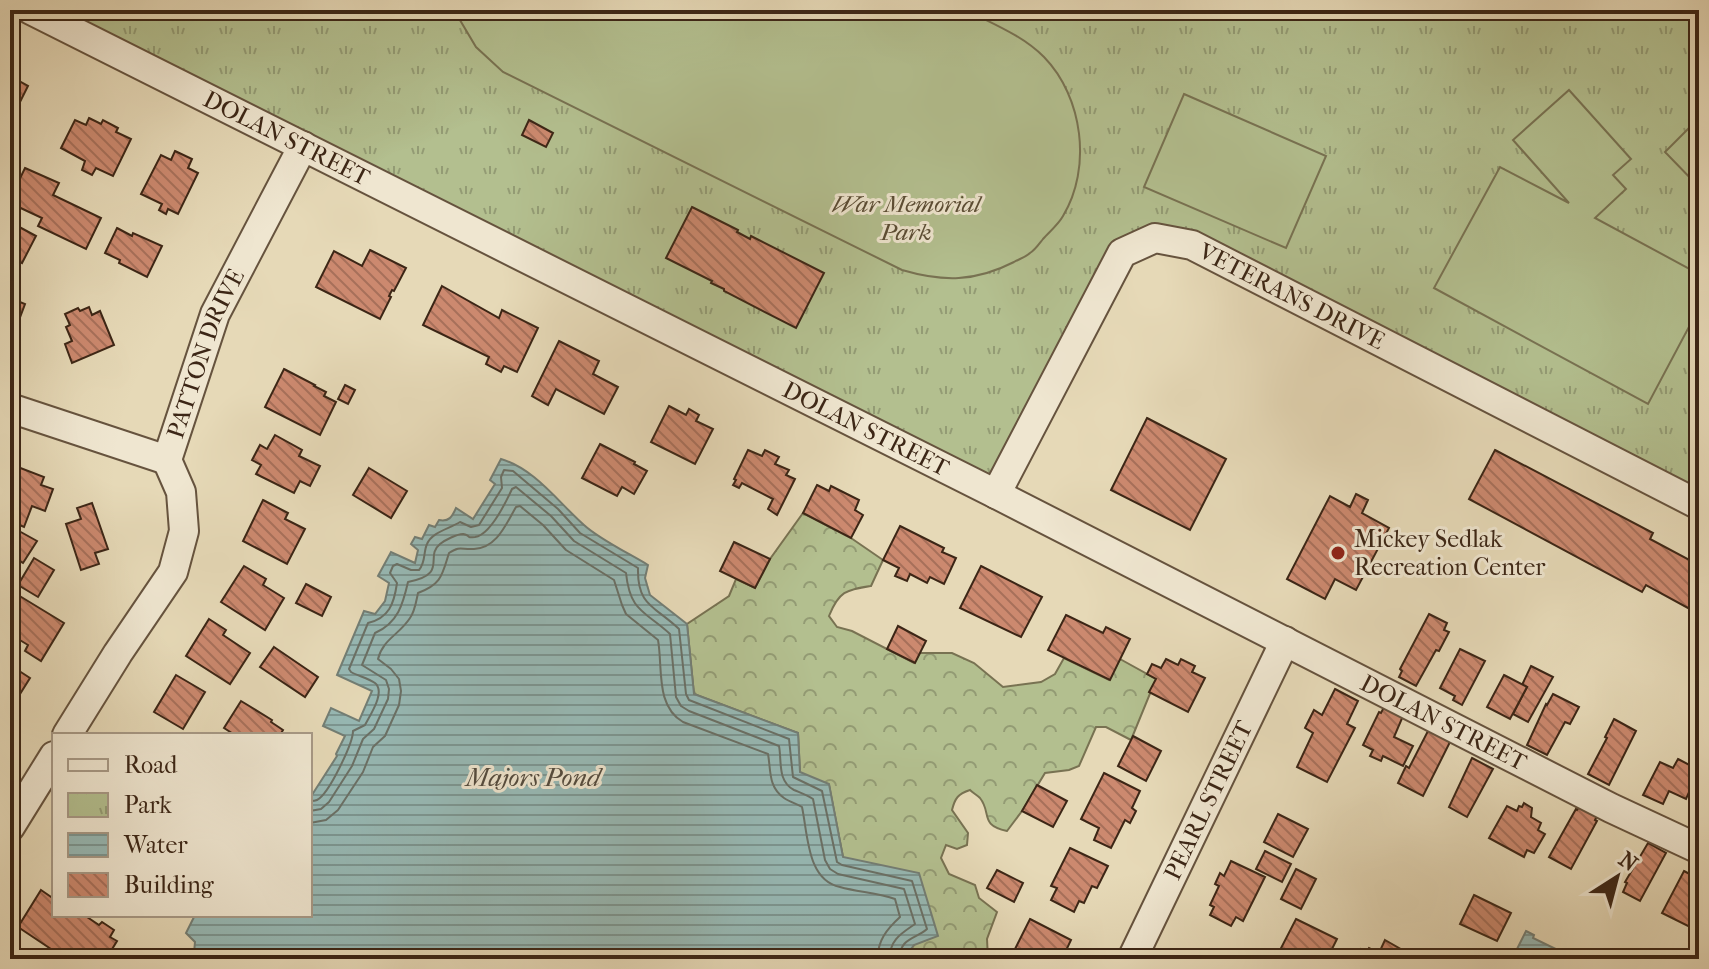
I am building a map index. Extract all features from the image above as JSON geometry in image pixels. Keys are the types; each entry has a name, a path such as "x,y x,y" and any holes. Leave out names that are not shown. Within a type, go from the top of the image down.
{"street":[{"name":"DOLAN STREET","path":"31,10 996,494 1611,808 1699,849"},
{"name":"PATTON DRIVE","path":"68,733 173,572 184,531 181,492 167,460 215,314 303,146"},
{"name":"VETERANS DRIVE","path":"996,494 1122,253 1155,238 1192,245 1699,505"},
{"path":"10,408 167,460"},
{"name":"PEARL STREET","path":"1138,957 1285,641"},
{"path":"10,827 52,759"}],"green space":[{"name":"War Memorial Park","path":"30,10 1699,10 1699,505 1192,245 1122,253 996,494"},
{"path":"454,10 966,10 1026,42 1057,73 1075,112 1080,155 1078,177 1061,219 1024,257 1000,269 959,278 931,277 902,270 503,72 476,47"},
{"path":"1569,90 1631,159 1613,175 1626,189 1595,218 1699,274 1699,308 1648,404 1434,288 1500,167 1569,203 1513,140"},
{"path":"1184,94 1326,156 1286,248 1144,187"},
{"path":"1699,118 1699,187 1665,152"},
{"path":"803,513 851,538 883,560 871,586 844,593 836,601 829,616 837,627 852,631 914,663 920,653 952,653 974,663 1003,687 1041,682 1055,674 1064,658 1109,680 1120,659 1156,679 1131,740 1106,727 1096,727 1079,766 1045,773 1007,831 989,822 983,803 970,790 956,799 952,810 968,833 967,845 957,849 946,845 941,858 949,874 975,885 979,898 997,912 987,939 988,959 908,959 914,945 843,857 829,785 800,773 798,733 694,694 687,624 729,596 736,579 755,588 770,559"}],"water":[{"name":"Majors Pond","path":"501,459 525,470 590,530 648,565 645,578 650,595 687,624 694,694 798,733 800,772 829,784 843,857 919,873 938,936 914,945 908,959 191,959 195,942 186,933 194,917 312,917 312,795 337,756 345,736 323,726 331,708 359,721 372,691 337,675 364,611 375,614 385,601 389,583 378,576 391,552 415,563 418,550 411,544 415,537 422,539 429,525 435,527 439,520 448,519 456,508 473,519 495,484 490,480"},
{"path":"1526,931 1534,935 1533,938 1566,954 1563,959 1523,959 1514,955"}],"building":[{"path":"10,70 14,72 12,77 28,86 10,122"},
{"path":"89,118 101,124 103,120 118,128 116,132 131,139 113,176 96,168 92,175 82,170 85,161 61,148 75,120 86,125"},
{"path":"529,120 553,133 546,147 522,135"},
{"path":"175,151 192,159 188,168 198,173 178,214 168,209 166,214 159,210 162,204 141,194 161,155 171,160"},
{"path":"25,168 59,183 53,195 101,218 86,249 38,226 42,218 10,203"},
{"path":"692,207 750,239 751,236 824,273 796,328 666,258"},
{"path":"10,222 36,236 22,263 10,256"},
{"path":"117,228 162,246 147,277 105,253"},
{"path":"370,250 406,268 392,290 380,319 316,287 334,251 362,266"},
{"path":"442,286 499,318 502,310 538,328 517,372 504,366 501,372 486,364 489,357 423,325"},
{"path":"10,298 25,304 13,336 10,335"},
{"path":"89,307 92,315 100,311 114,345 72,363 65,344 72,341 65,314"},
{"path":"559,341 599,361 593,374 618,387 604,414 556,389 548,405 532,396"},
{"path":"284,369 315,385 326,392 324,396 336,402 320,435 265,407"},
{"path":"345,385 355,390 348,404 338,399"},
{"path":"669,406 686,415 689,409 699,415 696,421 713,429 695,464 651,442"},
{"path":"1147,418 1226,459 1190,530 1111,490"},
{"path":"275,435 302,450 299,456 320,466 310,486 300,481 294,493 256,474 261,465 252,460 260,445 267,449"},
{"path":"600,444 647,471 634,494 622,487 617,496 582,478"},
{"path":"748,450 762,456 765,450 779,457 775,464 789,470 786,475 795,479 777,515 768,509 773,499 742,483 739,488 733,485"},
{"path":"1495,450 1653,533 1650,539 1699,565 1699,614 1646,585 1642,592 1469,499"},
{"path":"10,464 44,477 41,485 53,489 45,511 32,506 24,527 10,521"},
{"path":"369,468 407,491 391,518 353,495"},
{"path":"817,485 829,491 831,486 859,500 855,510 863,515 851,538 803,513"},
{"name":"Mickey Sedlak Recreation Center","path":"1356,494 1368,500 1362,513 1389,528 1356,590 1335,579 1325,599 1287,579 1330,496 1350,507"},
{"path":"263,500 288,513 285,519 305,529 287,564 243,541"},
{"path":"92,503 108,549 95,553 99,564 81,570 66,524 81,519 77,508"},
{"path":"900,526 944,548 942,552 956,558 944,584 930,577 927,583 910,574 907,581 895,576 899,568 883,560"},
{"path":"19,531 37,541 23,563 10,556 10,546"},
{"path":"734,542 770,559 755,588 720,571"},
{"path":"34,558 54,570 38,597 18,585"},
{"path":"244,566 266,579 263,585 284,598 265,630 221,602"},
{"path":"981,566 1042,597 1021,637 960,608"},
{"path":"306,584 331,597 322,616 296,603"},
{"path":"18,595 64,623 41,661 25,651 28,645 10,634 10,609"},
{"path":"1429,614 1447,623 1444,630 1449,632 1416,686 1399,677 1400,669"},
{"path":"1066,615 1103,633 1106,627 1130,639 1110,680 1048,650"},
{"path":"209,619 226,630 223,635 250,653 230,684 186,656"},
{"path":"898,626 926,641 915,663 887,649"},
{"path":"274,647 318,677 305,697 260,667"},
{"path":"1460,649 1485,661 1462,705 1453,700 1455,696 1440,688"},
{"path":"1166,659 1178,665 1181,659 1195,666 1192,672 1205,678 1188,712 1149,692 1156,679 1147,674 1152,664 1161,668"},
{"path":"10,665 30,678 10,710"},
{"path":"1531,666 1553,677 1528,722 1513,714 1527,687 1522,685"},
{"path":"176,675 205,692 183,729 154,712"},
{"path":"1504,675 1527,687 1510,719 1487,707"},
{"path":"1335,689 1358,701 1347,724 1355,728 1327,782 1297,767 1313,733 1305,728 1314,710 1322,715"},
{"path":"1553,694 1579,707 1570,724 1565,722 1547,755 1527,745"},
{"path":"241,701 283,730 281,733 232,733 224,728"},
{"path":"1384,707 1403,716 1394,737 1413,746 1403,766 1383,756 1381,761 1370,756 1373,750 1363,745"},
{"path":"1614,719 1636,731 1609,785 1588,774"},
{"path":"1430,727 1452,738 1423,796 1398,783"},
{"path":"1133,736 1161,751 1146,781 1118,766"},
{"path":"1472,758 1493,769 1467,817 1449,807"},
{"path":"1678,759 1699,770 1686,799 1669,791 1663,804 1643,795 1660,762 1673,768"},
{"path":"1104,773 1140,791 1132,808 1136,811 1130,823 1125,820 1111,848 1094,840 1099,828 1081,819"},
{"path":"1037,785 1067,801 1053,827 1022,811"},
{"path":"1524,803 1532,808 1531,817 1541,823 1538,830 1545,834 1534,853 1527,850 1524,857 1489,838 1507,806 1517,811"},
{"path":"1581,804 1598,814 1597,821 1571,869 1549,857"},
{"path":"1278,814 1308,829 1293,857 1264,842"},
{"path":"1648,843 1666,853 1640,901 1623,892 1625,882"},
{"path":"1070,848 1108,866 1097,888 1092,886 1084,903 1079,901 1074,912 1051,900 1057,888 1051,886"},
{"path":"1265,851 1291,864 1282,882 1256,869"},
{"path":"1231,861 1265,877 1243,921 1236,917 1231,926 1210,915 1214,907 1210,905 1219,886 1215,884 1220,873 1224,876"},
{"path":"1296,869 1316,879 1301,909 1281,899"},
{"path":"997,870 1023,883 1014,902 987,888"},
{"path":"1684,871 1699,879 1699,920 1694,929 1662,913"},
{"path":"41,890 52,898 52,917 87,917 99,925 102,922 114,930 110,937 117,941 106,959 66,959 18,927"},
{"path":"1474,895 1511,913 1497,941 1460,924"},
{"path":"1030,919 1071,940 1062,959 1010,959"},
{"path":"1296,919 1337,939 1327,959 1293,959 1279,952"},
{"path":"1385,940 1404,951 1400,959 1356,959 1361,949 1367,952 1369,948 1379,953"}],"place":[{"name":"Mickey Sedlak Recreation Center","path":"1338,553"}]}
